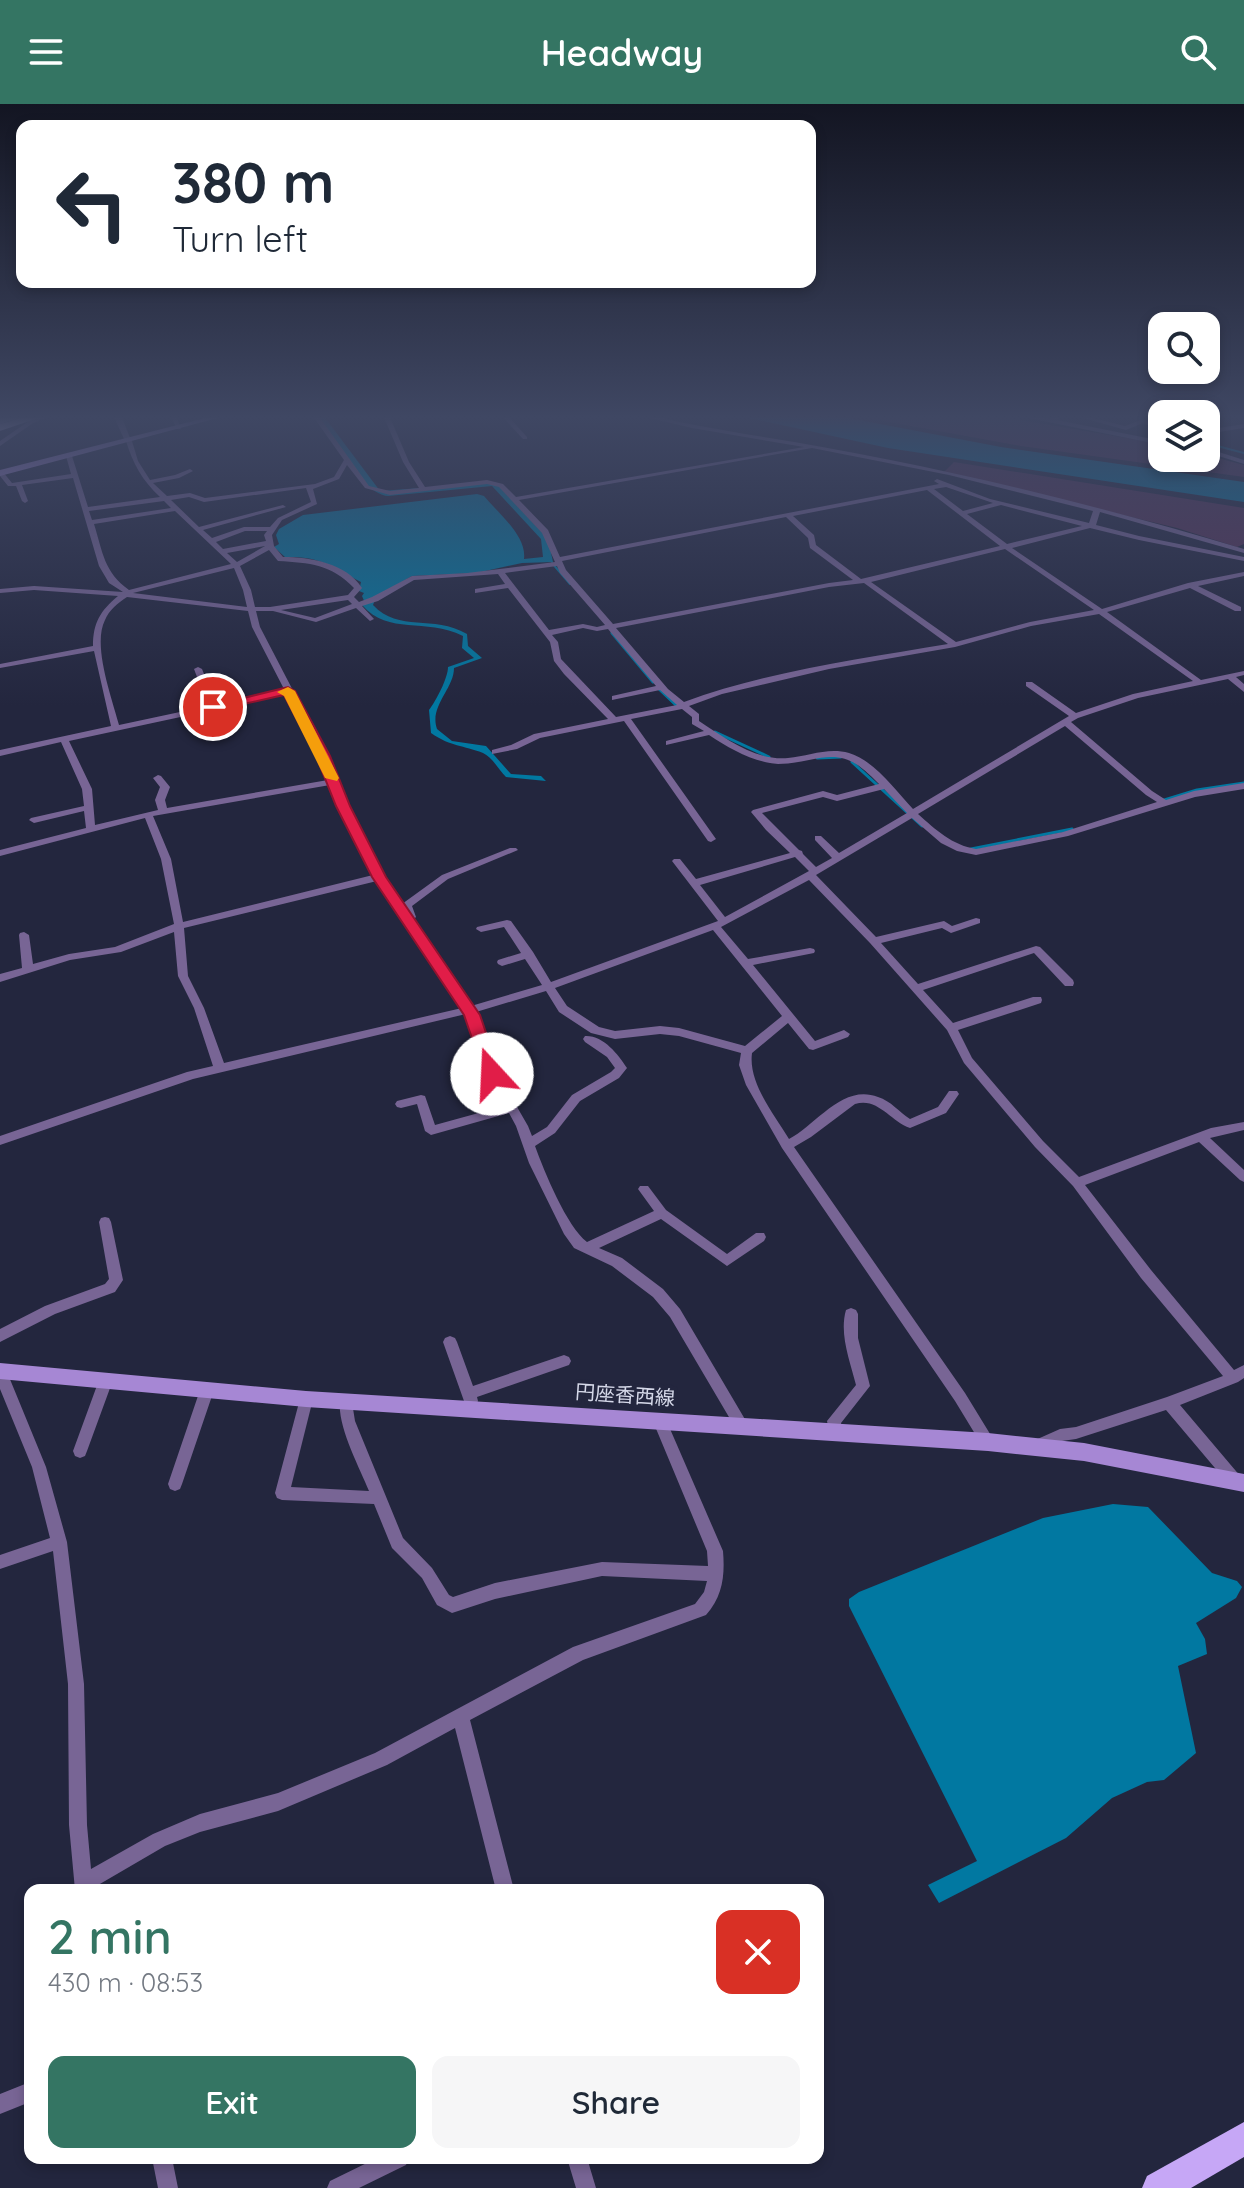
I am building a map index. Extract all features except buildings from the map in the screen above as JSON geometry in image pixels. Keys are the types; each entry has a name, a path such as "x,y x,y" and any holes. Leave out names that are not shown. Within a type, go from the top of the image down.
{"main road":[{"name":"円座香西線","path":"0,1371 306,1399 471,1401 659,1419 988,1442 1032,1449 1084,1452 1240,1482"},
{"path":"1159,2188 1244,2139"}],"street":[{"path":"84,512 103,566 112,581 126,594"},
{"path":"89,523 156,512"},
{"path":"180,512 237,566 253,609 256,627 379,877 469,1010 492,1074 529,1144 541,1178 568,1230 579,1244 617,1262 658,1293 675,1313 741,1425"},
{"path":"211,512 218,524"},
{"path":"199,529 263,512"},
{"path":"295,512 280,519 271,529 268,535 270,544 281,559 304,557 337,569 357,585 350,597"},
{"path":"527,512 550,538 556,563 608,627 659,688 695,719 758,757 849,756 861,763 909,815 962,850 976,852 1065,834 1162,801 1244,786"},
{"path":"270,609 310,621 375,599 412,578 556,563 797,512"},
{"path":"962,512 1029,564 1102,611 1200,683"},
{"path":"1040,512 1244,559"},
{"path":"1092,525 1096,512"},
{"path":"1105,512 1244,551"},
{"path":"787,514 811,537 813,546 955,645"},
{"path":"548,633 583,626 608,627 862,581 1092,525"},
{"path":"212,541 244,529 271,529"},
{"path":"223,551 270,544"},
{"path":"115,726 98,648 98,624 105,613 126,594 237,566 270,544"},
{"path":"499,570 554,642 557,659 614,720"},
{"path":"495,752 537,736 680,706 719,692 806,672 955,645 1030,624 1102,611 1191,585 1244,574"},
{"path":"478,591 510,585"},
{"path":"1191,585 1238,609"},
{"path":"0,591 34,588 126,594 253,609 350,597 361,603 370,619"},
{"path":"0,666 98,648"},
{"path":"198,669 213,707"},
{"path":"0,1141 191,1075 469,1010 550,986 719,924 812,874 1071,719 1136,696 1244,673"},
{"path":"1230,676 1244,689"},
{"path":"1029,684 1162,801"},
{"path":"615,698 659,688"},
{"path":"0,753 288,691"},
{"path":"626,718 711,839"},
{"path":"669,743 712,732"},
{"path":"64,739 87,789 90,827"},
{"path":"158,778 165,787 160,800 163,812"},
{"path":"0,853 148,814 334,782"},
{"path":"880,786 837,798 823,794 756,812 770,832 799,853 812,874 917,988 951,1028 968,1060 1039,1144 1077,1183 1146,1274 1238,1374 1169,1403 1076,1433 1060,1435 1032,1449"},
{"path":"34,820 87,808"},
{"path":"148,814 166,859 179,926 183,976 199,1008 220,1068"},
{"path":"818,838 838,858"},
{"path":"410,924 407,905 436,883 513,850"},
{"path":"695,883 799,853"},
{"path":"677,861 747,963 813,1046 844,1034"},
{"path":"0,978 69,957 117,950 179,926 379,877"},
{"path":"874,941 944,924 951,930 976,921"},
{"path":"481,929 507,923 563,1009 595,1030 615,1035 660,1030 679,1032 747,1051"},
{"path":"24,935 28,970"},
{"path":"917,988 1036,949 1069,983"},
{"path":"747,963 810,951"},
{"path":"502,962 529,954"},
{"path":"951,1028 1037,1000"},
{"path":"789,1017 747,1051 745,1065 752,1085 786,1145 988,1442"},
{"path":"603,1049 615,1035"},
{"path":"529,1144 551,1130 576,1098 615,1075 621,1068 611,1054 589,1039"},
{"path":"786,1145 798,1142 820,1121 860,1097 877,1100 901,1121 910,1124 942,1110 953,1094"},
{"path":"401,1104 421,1099 431,1131 511,1108"},
{"path":"1077,1183 1215,1131 1244,1126"},
{"path":"1202,1137 1244,1177"},
{"path":"644,1189 662,1213 727,1261 760,1237"},
{"path":"586,1248 662,1213"},
{"path":"0,1336 50,1310 110,1288 116,1280 105,1222"},
{"path":"835,1432 834,1421 863,1386 851,1338 851,1314"},
{"path":"450,1342 471,1401 564,1361"},
{"path":"0,1371 39,1467 59,1542 76,1684 83,1884"},
{"path":"80,1451 106,1380"},
{"path":"175,1484 207,1390"},
{"path":"306,1399 282,1493 371,1498"},
{"path":"346,1400 348,1421 397,1543 427,1573 443,1600 452,1605 495,1591 602,1569 717,1574"},
{"path":"1169,1403 1240,1482"},
{"path":"88,1884 159,1840 200,1823 278,1802 381,1759 461,1719 579,1653 700,1610 709,1601 717,1574 715,1551 659,1419"},
{"path":"0,1562 59,1542"},
{"path":"461,1719 503,1884"},
{"path":"0,2104 24,2094"},
{"path":"166,2164 168,2188"},
{"path":"337,2188 387,2164"},
{"path":"579,2164 586,2188"}],"shaded area":[{"path":"1111,512 1244,512 1244,544 1237,547"}],"water":[{"path":"326,512 499,512 521,542 524,559 543,557 541,539 516,512 523,512 548,539 553,562 522,563 476,573 412,576 376,597 373,605 394,619 442,625 467,634 468,646 482,658 454,668 436,713 437,729 452,741 486,746 511,774 541,776 546,781 506,777 486,755 431,733 429,710 441,689 448,667 474,658 462,648 463,636 449,630 384,620 362,605 365,603 364,593 359,591 361,582 317,560 285,557 274,547 279,544 276,535 279,529 303,515"},
{"path":"1113,1504 1148,1507 1212,1573 1237,1581 1242,1587 1236,1598 1196,1623 1205,1639 1207,1654 1178,1666 1196,1753 1164,1780 1147,1782 1112,1798 1066,1838 939,1903 928,1885 977,1861 849,1606 849,1599 859,1592 1043,1518"}],"waterway":[{"path":"552,563 570,584"},
{"path":"612,633 653,682"},
{"path":"658,688 678,707"},
{"path":"715,732 769,757"},
{"path":"817,758 841,757"},
{"path":"852,762 922,826"},
{"path":"1161,801 1197,790 1244,783"},
{"path":"971,849 1072,829"}],"slow traffic":[{"path":"283,692 288,691 332,778"}],"route":[{"path":"213,707 288,691 323,756 343,806 379,877 472,1015 492,1074"}]}
